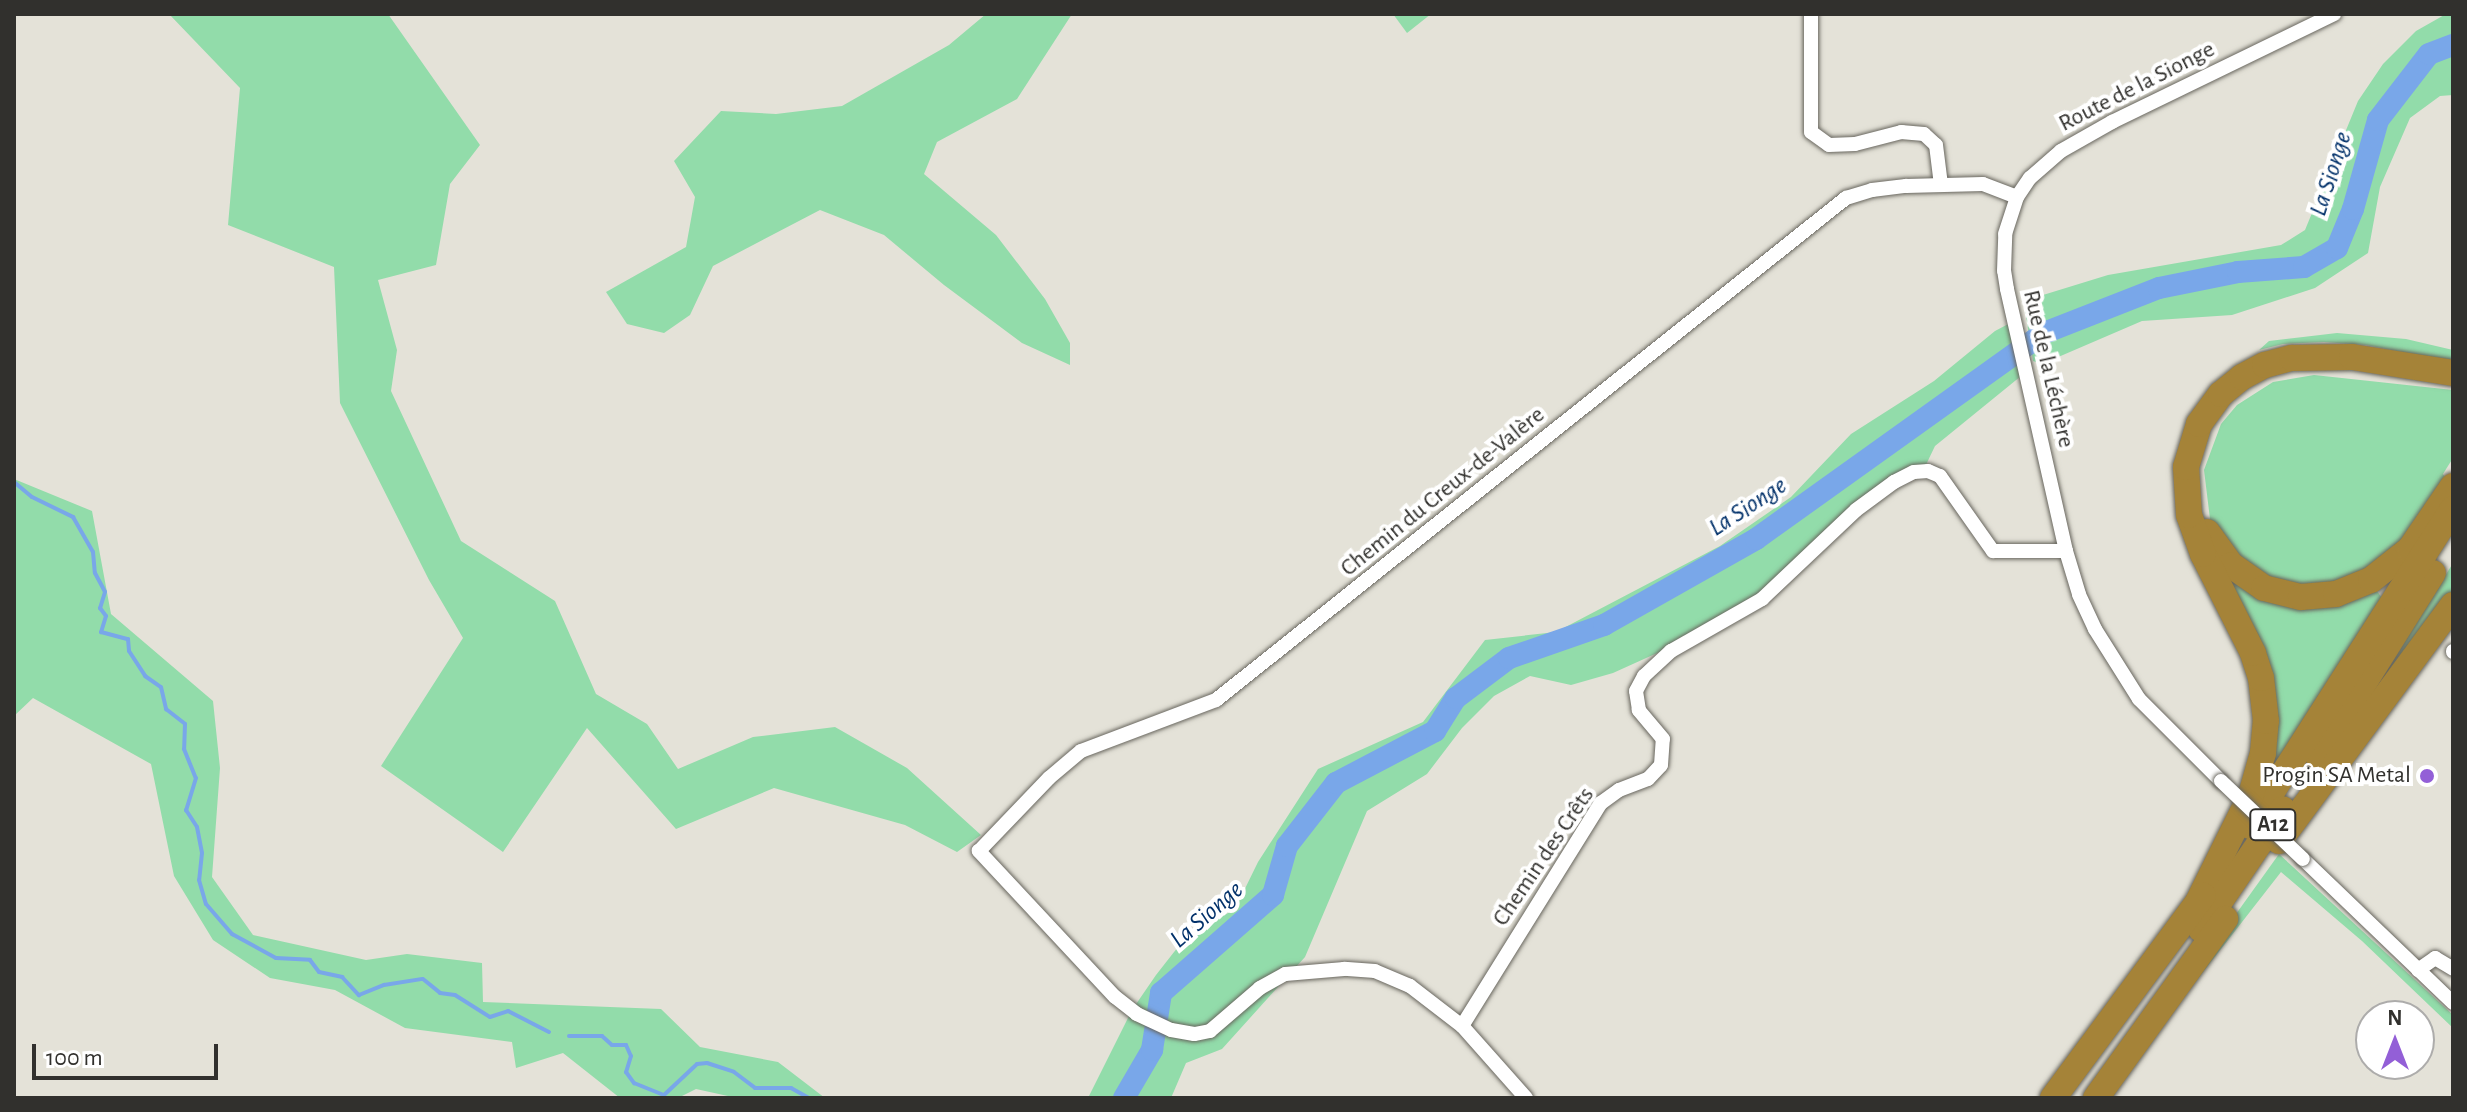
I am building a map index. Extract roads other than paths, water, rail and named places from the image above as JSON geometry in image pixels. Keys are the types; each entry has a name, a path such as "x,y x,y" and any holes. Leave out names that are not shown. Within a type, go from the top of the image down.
{"highway":[{"path":"2195,908 2251,795 2261,763 2266,721 2263,689 2253,653 2199,545 2189,515 2186,467 2199,424 2221,394 2242,377 2265,365 2292,358 2352,357 2453,373"},
{"path":"2453,383 2330,367 2306,367 2273,374 2239,392 2219,414 2202,446 2196,480 2201,519 2224,559 2264,588 2309,597 2354,589 2386,570 2427,530 2453,486"},
{"name":"A12","path":"2053,1098 2195,908 2295,759 2453,509"},
{"name":"A12","path":"2074,1098 2252,856 2349,710 2453,539"},
{"path":"2096,1098 2453,605"}],"street":[{"path":"1811,14 1811,132 1829,145 1855,144 1901,132 1924,134 1936,145 1941,185"},
{"name":"Route de la Sionge","path":"2017,197 2044,163 2081,138 2334,14"},
{"name":"Chemin du Creux-de-Valère","path":"1462,1026 1402,981 1375,971 1344,969 1285,974 1260,988 1210,1031 1194,1034 1171,1030 1137,1014 1115,997 979,851 1049,778 1081,751 1216,700 1846,198 1872,190 1983,184 2017,197"},
{"name":"Rue de la Léchère","path":"2017,197 2009,215 2003,253 2014,321 2066,551 2079,594 2113,662 2139,699 2453,1003"},
{"name":"Chemin des Crêts","path":"1462,1026 1601,803 1619,790 1648,779 1661,765 1663,739 1636,701 1638,686 1644,676 1686,640 1762,599 1856,510 1894,482 1919,471 1940,476 1993,551 2066,551"},
{"path":"2418,970 2435,958 2453,969"},
{"path":"1462,1026 1526,1098"}],"waterway":[{"name":"La Sionge","path":"1124,1098 1152,1050 1161,993 1273,895 1287,846 1336,783 1435,731 1456,698 1509,658 1604,625 1756,539 2044,333 2159,288 2238,272 2304,267 2337,248 2353,209 2378,120 2429,54 2453,45"},
{"path":"14,482 32,497 73,517 93,552 95,573 105,592 100,608 106,616 101,632 128,639 129,651 145,676 161,687 166,709 185,724 184,749 196,778 186,810 197,827 202,853 199,880 206,904 232,934 276,958 310,960 319,972 342,977 359,995 384,985 423,979 440,993 455,995 490,1017 508,1011 549,1032"},
{"path":"569,1036 602,1036 612,1045 626,1045 631,1056 626,1072 634,1083 664,1095 697,1064 707,1063 734,1072 755,1088 791,1088 809,1098"}],"place":[{"name":"Progin SA Metal","path":"2427,776"}]}
